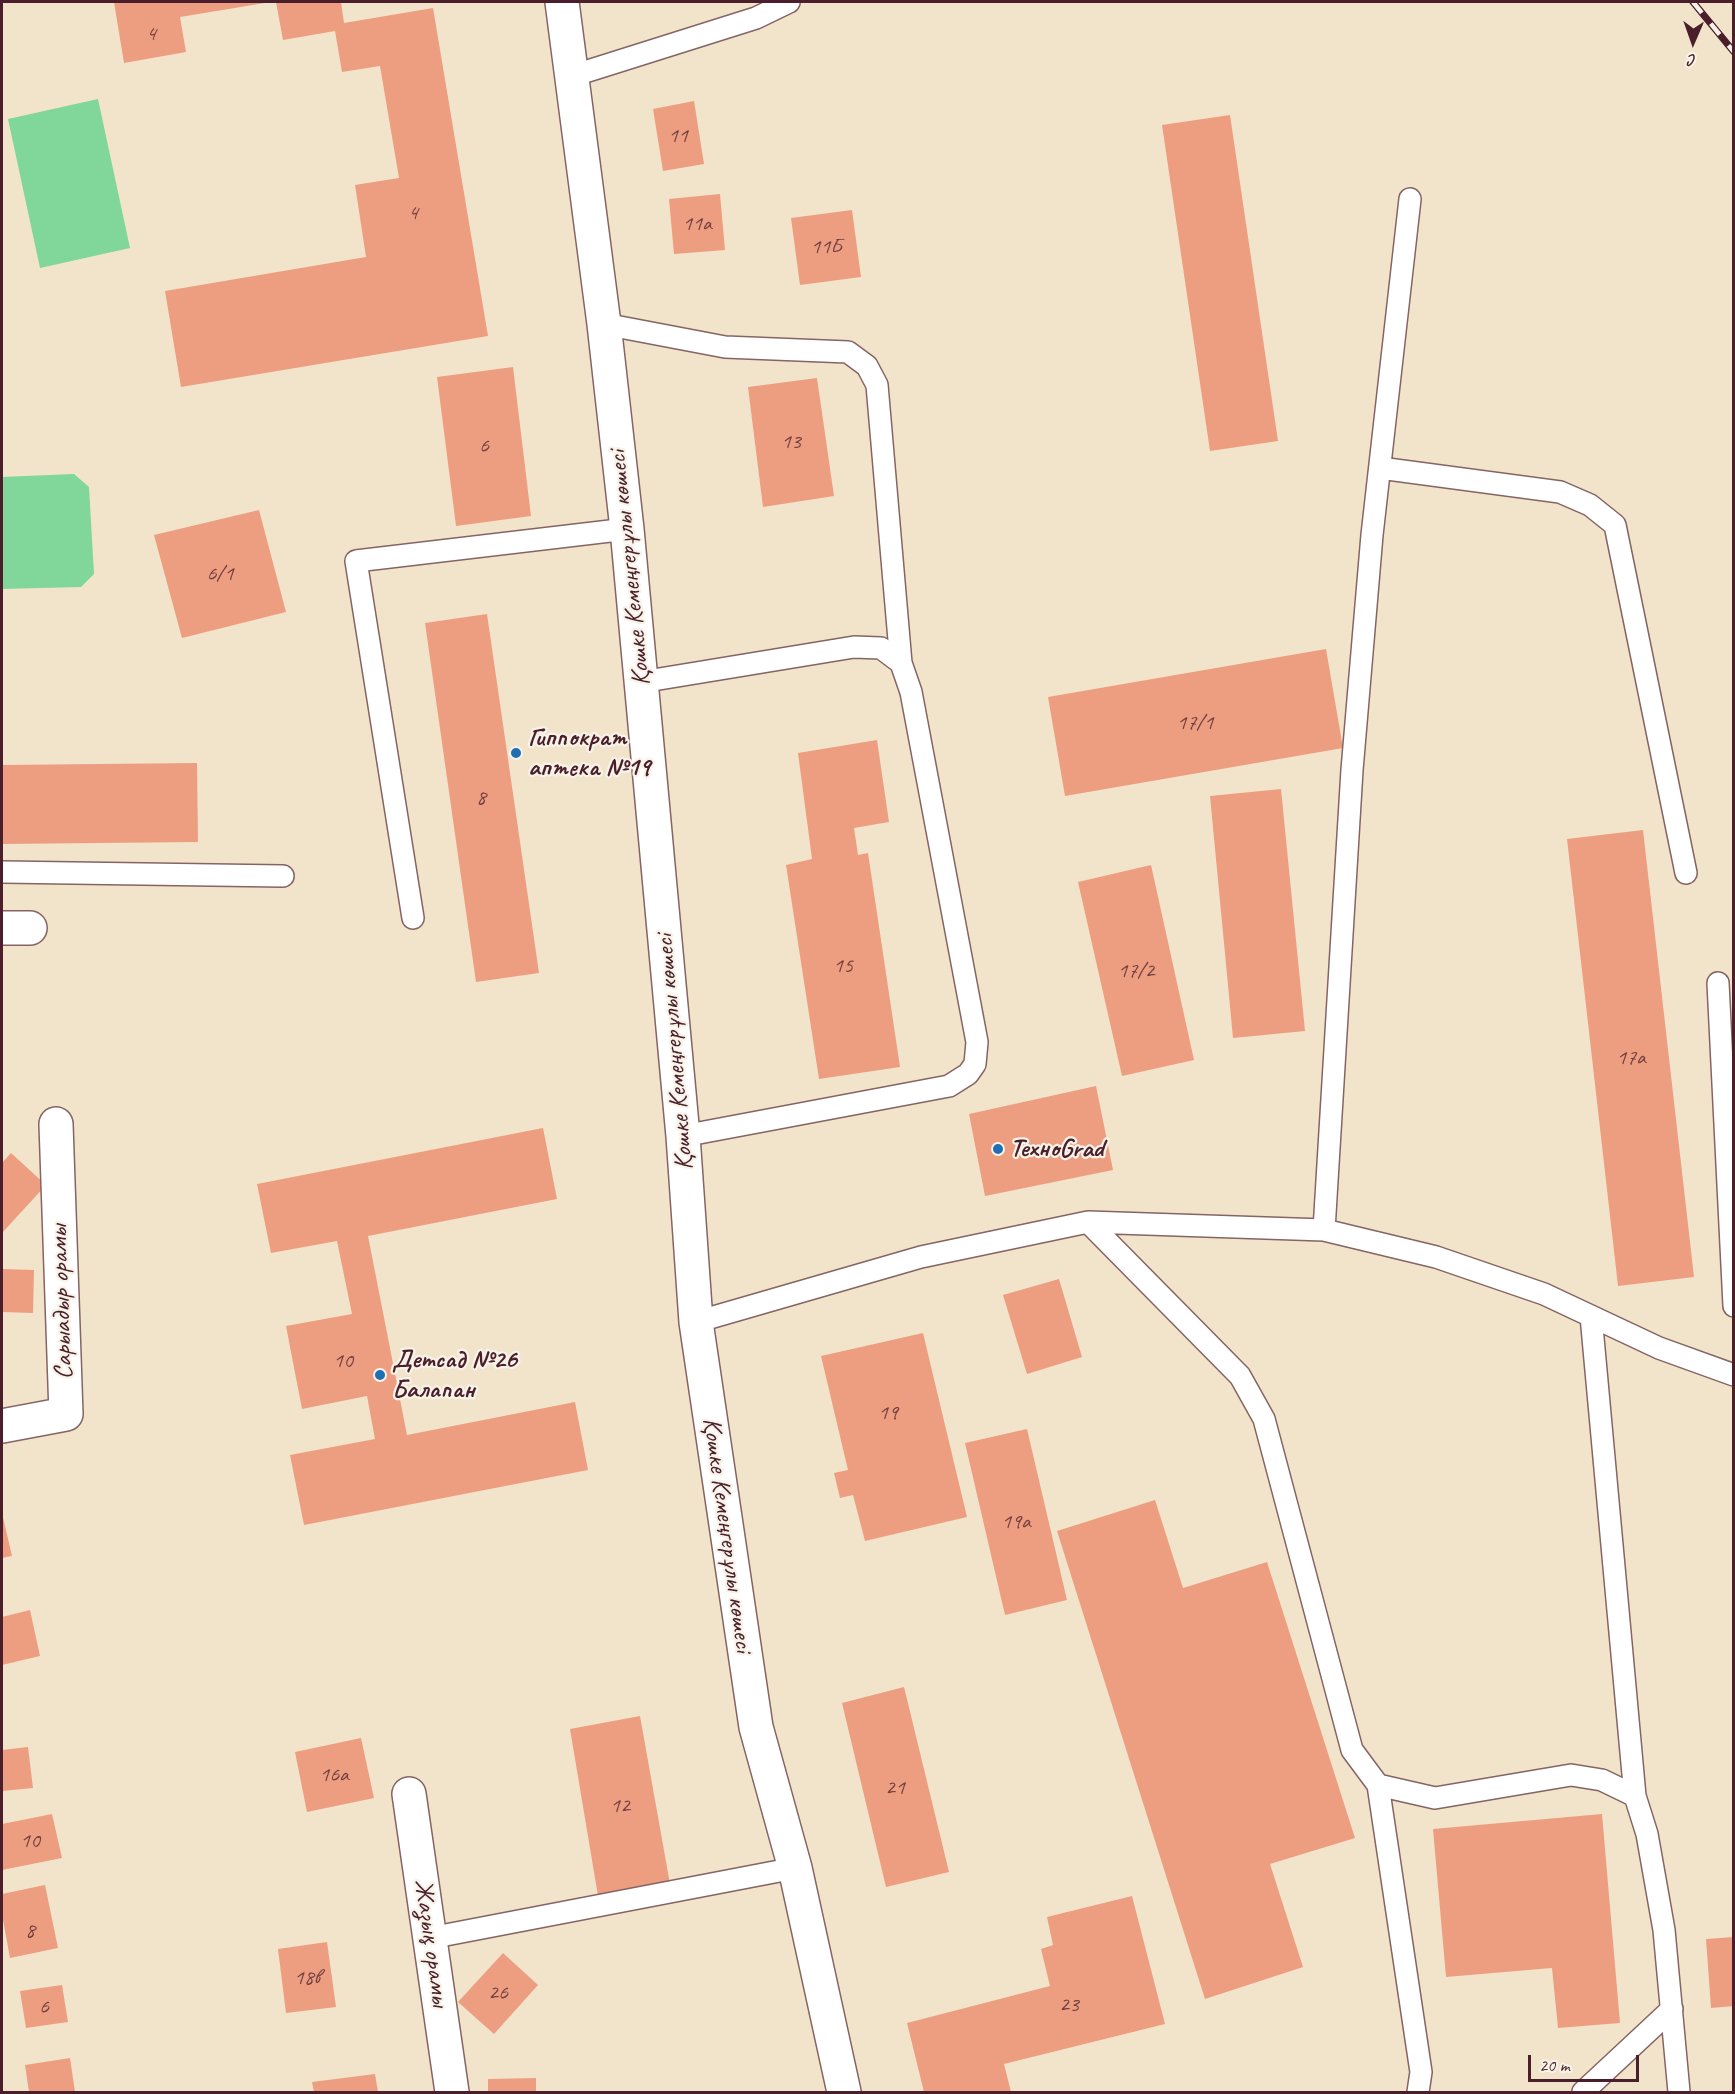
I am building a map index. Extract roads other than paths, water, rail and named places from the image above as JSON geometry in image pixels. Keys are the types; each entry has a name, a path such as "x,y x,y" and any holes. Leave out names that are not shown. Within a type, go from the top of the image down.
{"street":[{"name":"Қошке Кемеңгерұлы көшесі","path":"562,2 604,324 627,529 683,1136 696,1322 756,1727 795,1868 844,2092"},
{"name":"Сарыадыр орамы","path":"2,1426 66,1414 56,1124"},
{"name":"Жазық орамы","path":"409,1794 452,2092"}],"lane":[{"path":"572,76 756,18 789,2"},
{"path":"1324,1230 1352,770 1380,468 1410,199"},
{"path":"604,324 725,346 848,352 867,366 877,385 901,663 911,692 977,1042 975,1065 968,1074 949,1086 683,1136"},
{"path":"1380,468 1560,492 1590,505 1615,525 1686,873"},
{"path":"413,918 356,561 627,529"},
{"path":"641,682 854,647 880,648 901,663"},
{"path":"2,872 284,876"},
{"path":"1718,983 1734,1306"},
{"path":"1088,1222 1240,1376 1264,1419 1352,1750 1378,1785 1421,2072 1418,2092"},
{"path":"696,1322 921,1257 1088,1222 1324,1230 1436,1257 1544,1294 1659,1348 1734,1375"},
{"path":"1591,1316 1635,1796 1647,1834 1662,1919 1679,2092"},
{"path":"1378,1785 1435,1798 1571,1775 1602,1780 1635,1796"},
{"path":"430,1938 795,1868"},
{"path":"1583,2092 1672,2009"}],"railway":[{"path":"1693,2 1734,52"}],"place":[{"name":"Гиппократ аптека №19","path":"516,753"},
{"name":"ТехноGrad","path":"998,1149"},
{"name":"Детсад №26 Балапан","path":"380,1375"}]}
